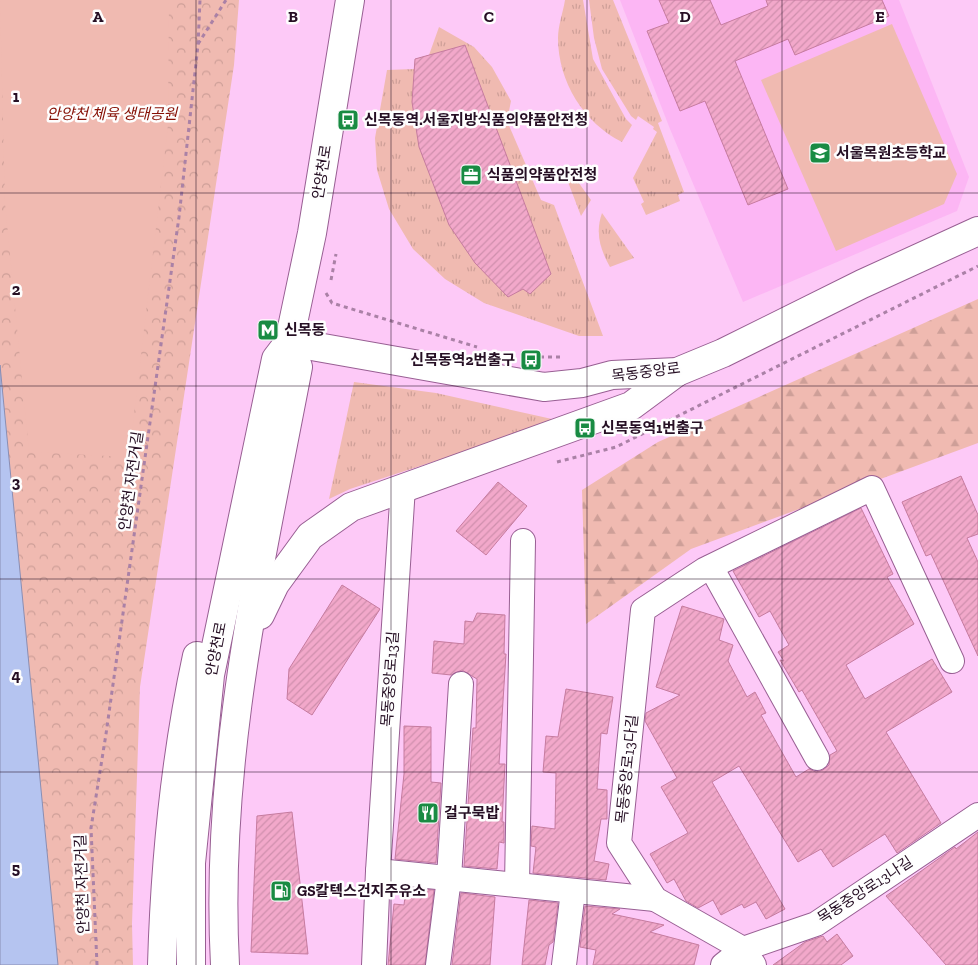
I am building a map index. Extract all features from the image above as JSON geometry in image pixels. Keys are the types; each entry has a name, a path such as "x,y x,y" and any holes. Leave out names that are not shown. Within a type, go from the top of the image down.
{"main road":[{"name":"안양천로","path":"191,965 191,863 210,675 276,359 289,342 312,234 350,0"},
{"name":"목동중앙로","path":"289,342 544,387 582,383 612,375 677,372 723,353 862,284 978,231"},
{"name":"안양천로","path":"225,965 222,914 226,799 240,673 298,367 289,342"},
{"path":"246,640 275,584 310,536 351,507 631,406 677,372"},
{"path":"162,965 165,880 183,720 199,647 223,612"},
{"path":"174,965 179,900 191,863"}],"street":[{"name":"목동중앙로13길","path":"374,965 378,871 403,487"},
{"name":"목동중앙로13다길","path":"748,957 655,899 619,842 643,610 711,567 872,488 952,661"},
{"path":"517,885 523,541"},
{"path":"711,567 817,758"},
{"path":"438,965 449,878 460,684"},
{"name":"목동중앙로13나길","path":"723,965 748,957 816,924 978,815"},
{"path":"378,871 655,899"},
{"path":"564,965 573,891"}],"path":[{"name":"안양천 자전거길","path":"97,965 91,828 160,361 179,217 198,45 200,0"},
{"path":"198,45 226,0"},
{"path":"549,464 616,447 978,266"},
{"path":"334,269 326,293 332,303 482,348"},
{"path":"529,357 568,357"}],"shaded area":[{"name":"서울목원초등학교","path":"620,0 899,0 969,177 957,211 743,302 670,129"}],"green space":[{"name":"안양천 체육 생태공원","path":"0,0 239,0 234,65 140,687 132,924 133,965 0,965"},
{"path":"0,0 169,0 168,125 129,457 29,452 5,203"},
{"path":"565,0 583,0 593,59 626,119 632,125 622,142 596,124 585,112 568,85 559,54 558,38"},
{"path":"589,0 613,0 662,121 658,123 684,192 678,195 680,201 646,215 641,204 644,202 633,178 657,132 653,129 654,127 638,116 636,120 631,116 602,69 594,38"},
{"path":"892,24 957,174 944,204 836,251 761,80"},
{"path":"439,27 474,47 492,67 511,101 507,121 541,200 554,205 603,336 579,336 484,303 445,279 413,249 389,209 377,170 375,138 387,70 414,69 415,59 429,55"},
{"path":"566,165 591,200 581,216 563,169"},
{"path":"602,213 634,258 610,267 600,241 599,227"},
{"path":"978,299 978,443 691,549 586,624 582,490 658,442"},
{"path":"354,382 436,393 552,419 530,430 350,489 329,499"}],"water":[{"path":"0,365 58,965 0,965"}],"building":[{"path":"659,0 710,0 721,25 768,6 766,0 882,0 889,16 795,55 788,39 735,61 788,189 748,205 705,101 680,111 647,31 669,23"},
{"name":"식품의약품안전청","path":"465,45 551,274 530,294 523,289 508,297 475,263 449,225 419,147 412,102 415,59"},
{"path":"961,476 978,515 978,534 967,538 978,562 978,656 931,554 926,556 902,502"},
{"path":"498,482 527,506 486,555 456,531"},
{"path":"861,508 893,574 887,577 914,624 846,665 865,699 932,659 952,692 886,732 941,823 897,853 885,834 833,867 821,849 798,862 739,766 712,782 785,909 766,919 756,902 744,908 742,904 721,915 713,900 698,908 686,901 674,879 667,883 650,854 688,833 661,787 677,778 645,721 646,713 680,695 656,687 682,606 724,619 719,640 733,645 728,661 747,697 755,692 766,713 761,715 796,777 809,769 816,772 823,770 829,765 830,755 837,751 802,690 799,692 780,660 784,661 778,652 789,645 770,611 759,617 733,571"},
{"path":"342,585 380,609 312,715 287,699 289,669"},
{"path":"477,613 505,615 504,654 506,654 499,764 505,764 502,822 504,822 504,843 499,842 497,869 464,866 473,728 476,728 477,679 462,670 451,675 432,673 434,641 464,644 465,621 473,622"},
{"path":"566,689 613,697 607,734 601,733 597,789 607,790 607,819 601,819 594,861 609,864 606,880 533,873 536,847 531,846 532,826 555,829 556,773 543,772 546,736 558,737"},
{"path":"404,726 431,727 431,782 441,783 436,863 395,859 404,774"},
{"path":"292,812 308,954 251,952 257,816"},
{"path":"978,832 978,965 946,965 886,896"},
{"path":"406,888 434,890 425,965 388,965 394,904 404,905"},
{"path":"461,893 495,897 490,965 452,965"},
{"path":"529,900 558,903 553,942 549,945 545,965 522,965"},
{"path":"585,906 620,909 612,914 664,925 650,932 699,945 694,965 593,965 596,950 580,947"},
{"path":"837,934 853,956 841,965 773,965 805,942 823,936 827,942"}],"place":[{"name":"신목동역.서울지방식품의약품안전청","path":"348,120"},
{"name":"서울목원초등학교","path":"820,153"},
{"name":"식품의약품안전청","path":"471,175"},
{"name":"신목동","path":"268,330"},
{"name":"신목동역2번출구","path":"531,360"},
{"name":"신목동역1번출구","path":"585,428"},
{"name":"걸구묵밥","path":"428,813"},
{"name":"GS칼텍스건지주유소","path":"281,891"}]}
